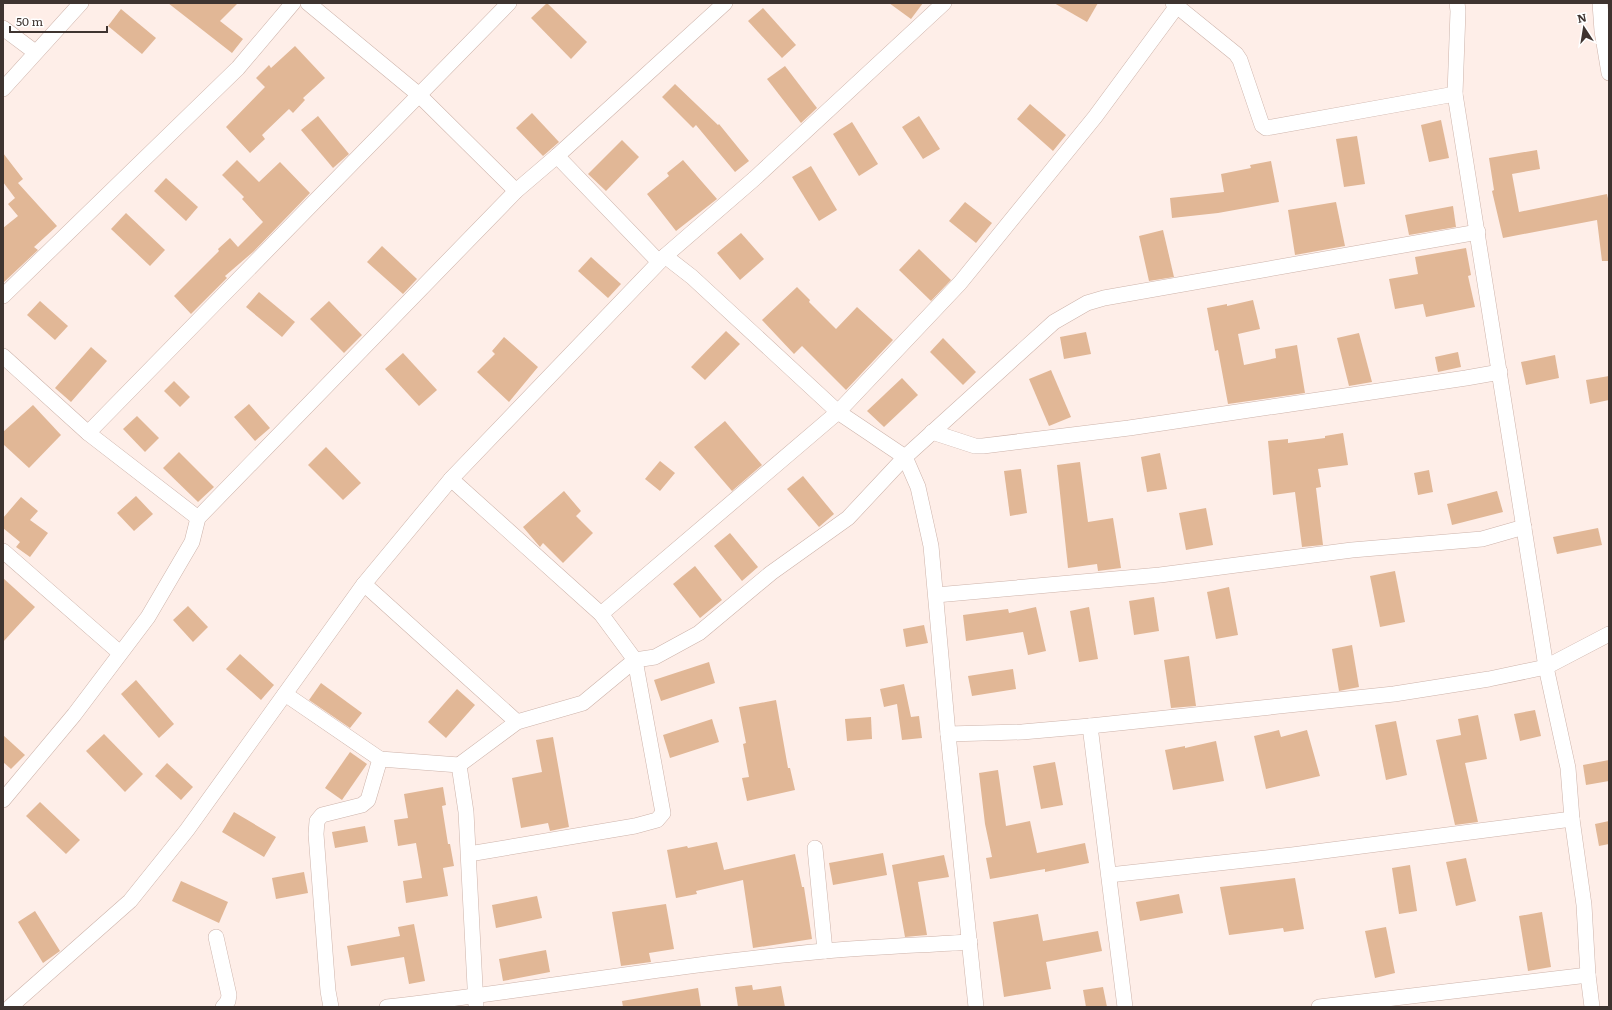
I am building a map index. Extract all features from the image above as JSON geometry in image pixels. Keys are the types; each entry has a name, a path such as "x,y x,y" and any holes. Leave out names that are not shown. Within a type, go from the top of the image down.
{"street":[{"path":"3,89 81,3"},
{"path":"3,296 238,68 293,3"},
{"path":"308,3 418,94 516,192"},
{"path":"88,433 374,142 418,94 509,3"},
{"path":"3,800 74,715 148,617 192,542 198,518 516,192 725,3"},
{"path":"10,1007 130,901 187,830 364,584 450,479 662,259 754,179 944,3"},
{"path":"1456,3 1455,94 1546,667 1568,768 1572,819 1584,905 1588,975 1592,1007"},
{"path":"1600,3 1602,31 1609,73"},
{"path":"600,614 838,412 960,283 1095,117 1175,4 1236,54 1240,60 1262,125 1266,128 1455,94"},
{"path":"3,28 35,52"},
{"path":"557,156 662,259 692,277 838,412 905,458 920,494 931,546 948,734 976,1007"},
{"path":"285,694 380,759 459,765 517,722 583,703 635,660 655,657 699,633 771,573 848,518 932,432 1054,322 1087,303 1104,298 1478,232"},
{"path":"3,356 88,433 198,518"},
{"path":"932,432 975,446 983,446 1129,428 1500,372"},
{"path":"450,479 600,614 635,660 663,813 660,817 635,826 469,854"},
{"path":"936,595 1160,575 1352,550 1482,539 1524,527"},
{"path":"3,550 120,653"},
{"path":"364,584 517,722"},
{"path":"948,734 1022,732 1090,726 1394,694 1489,679 1546,667 1609,634"},
{"path":"1090,726 1125,1007"},
{"path":"331,1007 328,991 316,834 317,821 322,815 362,804 368,800 380,759"},
{"path":"459,765 466,812 469,854 475,1002"},
{"path":"1109,875 1292,855 1572,819"},
{"path":"815,848 825,951"},
{"path":"216,937 229,995 228,1001 224,1007"},
{"path":"387,1007 475,1002 697,966 825,951 970,942"},
{"path":"1319,1007 1588,975"}],"building":[{"path":"168,3 238,3 220,21 243,39 232,53"},
{"path":"547,3 587,42 571,59 531,18"},
{"path":"889,3 923,3 911,19"},
{"path":"1054,3 1098,3 1087,22"},
{"path":"763,8 796,45 782,58 748,21"},
{"path":"121,9 156,38 142,54 108,26"},
{"path":"295,46 325,78 303,98 305,100 293,113 289,109 262,135 265,139 250,153 226,127 265,87 256,78 269,65 271,68"},
{"path":"785,66 817,108 801,123 767,79"},
{"path":"675,84 718,125 719,124 749,161 735,172 696,125 693,128 662,97"},
{"path":"1030,104 1066,135 1053,151 1017,119"},
{"path":"532,113 559,142 543,156 516,128"},
{"path":"318,116 349,154 333,168 301,130"},
{"path":"919,116 940,149 923,159 902,127"},
{"path":"1441,120 1449,158 1429,162 1421,125"},
{"path":"852,122 878,164 859,176 833,134"},
{"path":"1357,136 1365,184 1344,187 1336,139"},
{"path":"622,140 639,157 606,191 588,174"},
{"path":"1537,150 1540,169 1512,174 1519,212 1607,194 1609,203 1609,261 1602,261 1597,220 1503,238 1492,191 1494,190 1489,158"},
{"path":"3,153 23,179 18,183 57,226 34,247 38,250 3,283 3,228 18,216 8,204 15,198 3,182"},
{"path":"237,160 259,182 280,162 310,193 253,252 225,276 227,278 191,314 174,296 230,238 238,247 263,222 242,199 244,197 222,175"},
{"path":"683,160 717,199 676,231 647,194 669,176 667,173"},
{"path":"1271,161 1279,202 1218,213 1172,218 1170,198 1224,192 1221,174 1251,168 1250,165"},
{"path":"811,166 837,210 819,221 792,177"},
{"path":"166,178 198,207 186,221 154,191"},
{"path":"965,202 992,223 976,243 949,221"},
{"path":"1336,202 1345,246 1295,255 1288,210"},
{"path":"1453,206 1456,227 1409,235 1405,215"},
{"path":"126,213 165,250 150,266 111,229"},
{"path":"1163,230 1174,277 1149,281 1139,236"},
{"path":"741,233 764,259 740,280 717,253"},
{"path":"382,246 417,279 403,294 367,262"},
{"path":"1466,248 1471,275 1468,276 1475,307 1426,317 1423,304 1395,309 1389,279 1418,274 1415,257"},
{"path":"919,249 951,280 931,301 899,270"},
{"path":"591,257 621,284 608,298 578,271"},
{"path":"797,287 810,300 809,302 836,329 857,307 893,340 846,390 802,346 794,354 762,320"},
{"path":"259,292 295,322 282,337 246,307"},
{"path":"1253,300 1260,329 1238,334 1244,365 1276,358 1275,349 1297,345 1305,393 1228,404 1218,350 1215,351 1207,308 1227,304 1227,306"},
{"path":"40,301 68,326 55,340 27,315"},
{"path":"329,301 362,335 344,353 310,319"},
{"path":"726,331 740,344 705,380 691,367"},
{"path":"1086,332 1091,354 1064,359 1060,337"},
{"path":"1359,333 1372,382 1349,386 1337,338"},
{"path":"504,337 538,367 509,402 477,372 495,354 492,351"},
{"path":"943,338 976,372 963,385 930,352"},
{"path":"91,347 107,361 71,402 55,388"},
{"path":"1458,352 1461,367 1438,372 1435,357"},
{"path":"403,353 437,390 419,406 385,369"},
{"path":"1555,355 1559,378 1526,385 1521,362"},
{"path":"1051,370 1071,417 1049,426 1029,379"},
{"path":"1609,376 1609,400 1590,404 1586,380"},
{"path":"902,378 918,395 884,427 867,411"},
{"path":"174,381 190,397 180,407 164,391"},
{"path":"249,404 270,428 255,441 234,417"},
{"path":"33,405 61,435 29,468 3,444 3,432"},
{"path":"137,416 159,438 145,452 123,429"},
{"path":"725,421 762,465 732,491 694,447"},
{"path":"1343,433 1348,465 1318,469 1321,487 1316,488 1323,545 1302,547 1295,492 1273,495 1268,441 1288,439 1288,443 1325,438 1325,436"},
{"path":"326,447 361,483 343,500 308,465"},
{"path":"179,452 214,487 198,502 163,468"},
{"path":"1160,453 1167,489 1147,492 1141,457"},
{"path":"660,461 675,473 660,491 645,479"},
{"path":"1080,462 1088,522 1113,518 1121,568 1098,571 1097,564 1068,568 1057,465"},
{"path":"1021,469 1027,513 1010,516 1004,471"},
{"path":"1429,470 1433,492 1418,495 1414,473"},
{"path":"803,476 834,514 819,527 787,489"},
{"path":"564,491 581,511 576,516 593,533 563,563 543,543 540,547 523,527"},
{"path":"1497,491 1503,512 1452,525 1447,504"},
{"path":"136,496 153,514 134,531 117,513"},
{"path":"21,497 38,511 30,520 48,533 30,557 16,547 20,542 3,528 3,518"},
{"path":"1206,508 1213,545 1186,550 1179,513"},
{"path":"1598,528 1602,545 1557,554 1553,537"},
{"path":"730,533 758,567 742,581 714,546"},
{"path":"695,566 722,600 700,618 673,584"},
{"path":"1395,571 1405,622 1380,627 1370,576"},
{"path":"3,578 35,607 3,642"},
{"path":"1229,587 1238,635 1216,639 1207,592"},
{"path":"1154,597 1159,631 1134,635 1129,601"},
{"path":"188,606 208,627 193,642 173,620"},
{"path":"1036,607 1046,651 1028,655 1023,632 966,641 963,615 1008,609 1009,613"},
{"path":"1089,607 1098,659 1079,662 1070,611"},
{"path":"924,625 928,643 906,647 903,629"},
{"path":"1352,645 1359,687 1339,691 1332,649"},
{"path":"240,654 274,685 261,700 226,669"},
{"path":"1189,656 1196,706 1171,708 1164,660"},
{"path":"709,662 715,683 661,701 654,680"},
{"path":"1013,669 1016,689 972,696 968,676"},
{"path":"136,680 174,724 159,738 121,694"},
{"path":"321,683 362,713 350,728 309,700"},
{"path":"904,684 911,717 919,716 922,738 902,740 897,704 884,707 880,689"},
{"path":"457,689 475,705 446,738 428,722"},
{"path":"776,700 788,768 790,768 795,790 747,801 742,778 749,777 743,744 746,743 739,707"},
{"path":"1535,710 1541,736 1520,741 1514,714"},
{"path":"1478,715 1487,759 1465,763 1478,822 1455,825 1436,740 1461,735 1458,719"},
{"path":"871,717 872,739 847,741 845,719"},
{"path":"712,719 719,742 670,758 663,735"},
{"path":"1396,721 1407,775 1386,780 1375,725"},
{"path":"1279,730 1281,737 1307,730 1320,776 1266,789 1254,736"},
{"path":"104,734 143,774 125,792 86,751"},
{"path":"3,735 25,755 11,769 3,762"},
{"path":"553,737 569,827 550,831 548,823 521,828 512,778 542,772 536,740"},
{"path":"1216,741 1224,781 1173,790 1165,750 1185,746 1185,748"},
{"path":"350,752 367,764 342,800 325,788"},
{"path":"1609,760 1609,781 1586,785 1583,765"},
{"path":"1055,762 1063,805 1041,809 1033,766"},
{"path":"167,763 193,787 181,800 155,776"},
{"path":"998,770 1006,826 1030,821 1037,853 1085,843 1089,863 1045,872 1045,869 990,879 986,858 992,857 985,824 979,773"},
{"path":"443,787 446,805 442,806 448,844 450,844 454,866 443,868 448,896 406,903 403,881 422,878 416,843 398,846 394,820 408,818 404,794"},
{"path":"40,802 80,840 66,854 26,816"},
{"path":"234,812 276,837 264,857 222,832"},
{"path":"1609,821 1609,844 1599,846 1595,824"},
{"path":"365,826 368,842 335,848 332,832"},
{"path":"717,842 724,870 795,854 802,887 804,887 812,939 753,948 743,880 696,891 697,894 676,898 667,850 687,846 688,848"},
{"path":"883,853 887,875 833,885 829,863"},
{"path":"944,855 949,877 918,882 927,935 905,937 892,865"},
{"path":"1466,858 1476,901 1456,906 1446,862"},
{"path":"1410,865 1417,911 1399,914 1392,868"},
{"path":"304,872 308,893 276,899 272,878"},
{"path":"1295,878 1304,929 1284,932 1283,928 1229,935 1220,887"},
{"path":"181,881 228,902 219,923 172,901"},
{"path":"1179,894 1183,913 1140,921 1136,902"},
{"path":"537,896 542,918 496,928 492,905"},
{"path":"666,904 674,949 649,953 651,962 621,966 612,912"},
{"path":"35,911 60,951 43,963 18,922"},
{"path":"1542,912 1551,967 1528,971 1519,916"},
{"path":"1038,914 1043,941 1098,931 1102,951 1046,962 1051,989 1004,997 993,922"},
{"path":"414,924 425,981 409,984 404,957 351,966 347,946 400,936 398,927"},
{"path":"1386,927 1395,973 1375,978 1365,931"},
{"path":"546,950 550,972 503,981 499,959"},
{"path":"752,985 753,990 781,986 785,1007 738,1007 735,987"},
{"path":"1103,987 1107,1007 1086,1007 1083,990"},
{"path":"698,988 701,1007 623,1007 622,1001"}]}
